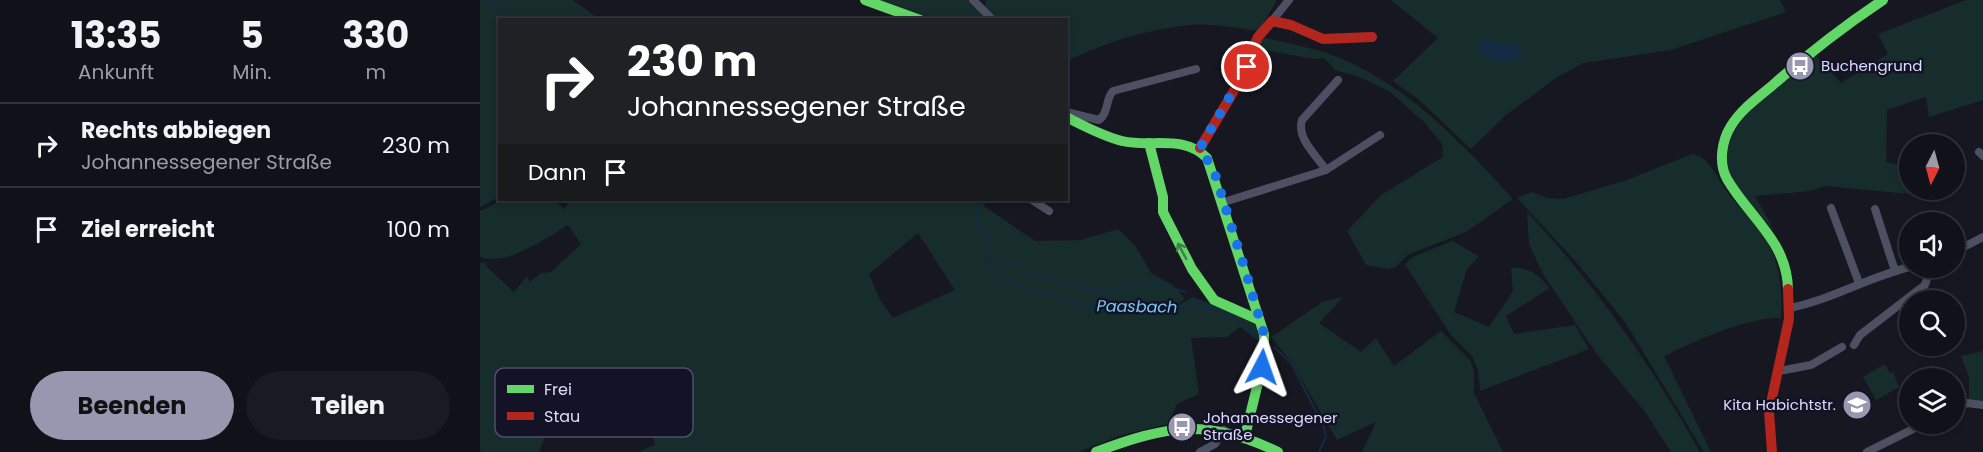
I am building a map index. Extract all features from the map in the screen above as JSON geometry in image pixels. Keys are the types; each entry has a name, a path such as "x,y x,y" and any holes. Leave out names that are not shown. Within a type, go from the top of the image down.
{"street":[{"path":"865,0 914,18"},
{"path":"973,0 991,18"},
{"path":"1200,148 1238,84 1258,37 1289,0"},
{"path":"1772,452 1769,412 1790,308 1786,272 1776,245 1726,177 1721,158 1725,139 1741,113 1769,87 1828,37 1883,0"},
{"path":"1272,21 1291,25 1323,39 1372,37"},
{"path":"1068,112 1099,120 1105,113 1109,96 1113,91 1196,69"},
{"path":"1326,170 1302,136 1299,128 1302,120 1338,80"},
{"path":"1068,118 1104,135 1132,143 1183,142 1200,148 1214,171 1264,334 1264,358 1245,436"},
{"path":"1224,202 1326,170 1380,135"},
{"path":"1149,143 1154,172 1164,205 1163,212 1192,269 1214,300 1259,320"},
{"path":"1034,201 1049,211"},
{"path":"1831,208 1859,283"},
{"path":"1875,209 1895,271"},
{"path":"1965,246 1983,237"},
{"path":"1790,308 1811,304 1859,283 1899,270"},
{"path":"1854,345 1860,335 1925,285 1927,278"},
{"path":"1779,371 1811,365 1842,347"},
{"path":"1965,404 1983,405"},
{"path":"1096,452 1156,431 1196,426 1245,436 1278,452"},
{"path":"1200,452 1215,444 1224,430"},
{"path":"1867,452 1903,434"}],"green space":[{"path":"480,0 573,0 598,18 498,18 498,198 480,207"},
{"path":"877,0 967,0 987,18 924,18"},
{"path":"986,0 1277,0 1259,31 1207,25 1174,27 1127,37 1068,61 1068,18 996,18 985,6"},
{"path":"1391,0 1780,0 1786,12 1671,50 1583,63 1556,78 1506,115 1471,149 1418,99 1393,81 1438,38"},
{"path":"1966,0 1983,0 1983,100 1929,117 1926,97 1887,110 1886,162 1899,165 1899,193 1825,186 1810,191 1755,196 1775,232 1744,197 1730,174 1727,157 1731,140 1740,123 1754,106 1815,54 1841,83 1888,54 1878,34"},
{"path":"1260,37 1327,53 1381,79 1429,114 1451,134 1513,199 1466,232 1407,255 1396,267 1389,269 1366,265 1347,231 1381,195 1443,157 1442,144 1425,123 1389,91 1357,76 1335,70 1324,58 1314,59 1263,50 1257,44"},
{"path":"1692,154 1708,163 1730,195 1766,239 1778,271 1781,294 1781,318 1752,321 1706,337 1664,356 1711,452 1704,452 1625,322 1577,263 1517,198 1532,192 1548,198 1563,199 1624,181"},
{"path":"501,201 553,201 565,209 569,201 981,201 981,204 1035,241 1081,240 1118,229 1136,247 1151,273 1173,285 1185,299 1174,307 1193,297 1256,321 1262,334 1260,342 1240,327 1227,337 1191,338 1199,394 1177,404 1168,424 1122,435 1078,452 638,452 655,445 654,437 693,437 693,368 495,368 495,437 545,437 539,452 483,452 480,451 480,263 487,262 486,266 514,292 527,276 530,282 541,273 551,272 581,244 568,225 514,255 491,259 480,257 480,211","holes":["918,233 955,290 893,318 879,298 869,274"]},
{"path":"1527,212 1576,267 1620,326 1661,387 1700,452 1671,452 1646,413 1596,353 1543,274 1529,244"},
{"path":"1452,241 1479,256 1467,269 1454,312 1489,327 1513,291 1511,268 1523,268 1537,275 1550,288 1506,316 1514,334 1575,325 1589,349 1480,391 1478,370 1472,356 1450,334 1405,264 1413,257"},
{"path":"1343,297 1319,323 1361,352 1376,338 1394,366 1441,331 1470,360 1474,371 1474,393 1503,452 1362,452 1376,422 1337,440 1292,363 1271,337 1324,301"},
{"path":"1983,351 1983,404 1969,400 1969,377 1961,356"},
{"path":"1885,364 1890,373 1893,372 1899,387 1876,400 1863,377"}],"water":[{"path":"1483,39 1519,46 1523,52 1522,57 1505,61 1488,59 1479,52 1478,45"}],"waterway":[{"name":"Paasbach","path":"491,0 512,18"},
{"name":"Paasbach","path":"986,201 977,210 976,221 983,229 988,241 984,255 998,274 1023,288 1095,307 1209,308 1234,318 1255,335"},
{"path":"1013,261 1026,272 1086,289 1108,292 1149,282 1186,292"},
{"path":"1194,298 1203,306"},
{"name":"Paasbach","path":"1274,347 1291,363 1324,427 1326,437 1319,452"}],"traffic: fast":[{"path":"865,0 914,18"},
{"path":"1788,289 1786,272 1774,243 1736,193 1724,173 1722,152 1725,138 1740,114 1800,61 1883,0"},
{"path":"1068,118 1115,139 1133,143 1167,143 1188,146 1207,158 1264,334 1264,358 1245,436"},
{"path":"1149,143 1163,197 1163,212 1192,269 1214,300 1259,320"},
{"path":"1096,452 1145,436 1187,429 1230,434 1278,452"}],"traffic: jam":[{"path":"1200,148 1238,84 1258,37 1272,21 1291,25 1323,39 1372,37"},
{"path":"1772,452 1769,412 1789,319 1788,289"}],"place":[{"name":"Buchengrund","path":"1800,66"},
{"name":"Kita Habichtstr.","path":"1857,405"},
{"name":"Johannessegener Straße","path":"1182,427"}],"route":[{"path":"1247,67 1200,148 1214,171 1264,334 1262,367"}]}
